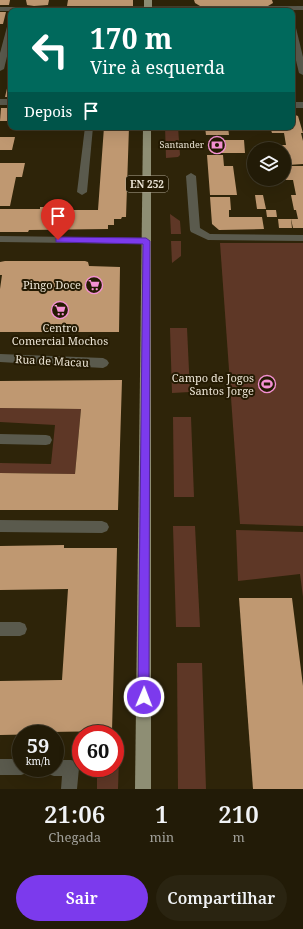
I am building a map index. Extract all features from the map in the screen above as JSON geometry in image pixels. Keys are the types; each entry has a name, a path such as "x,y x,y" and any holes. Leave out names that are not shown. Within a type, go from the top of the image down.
{"main road":[{"name":"EN 252","path":"143,789 147,130"}],"street":[{"path":"0,69 8,37"},
{"path":"295,40 303,73"},
{"path":"82,192 89,130"},
{"path":"191,176 195,230 208,237 303,238"},
{"path":"0,239 146,241"},
{"name":"Rua de Macau","path":"0,358 103,363"},
{"path":"0,439 46,440"},
{"path":"0,526 102,527"},
{"path":"0,630 20,629"},
{"path":"0,767 12,767"},
{"path":"64,768 71,768 69,789"}],"shaded area":[{"path":"165,130 178,130 180,155 178,157 166,158"},
{"path":"170,214 180,221 181,234 171,234"},
{"path":"171,241 181,241 181,256 172,263"},
{"name":"Campo de Jogos Santos Jorge","path":"220,243 303,243 303,526 240,524"},
{"path":"170,328 187,328 190,392 172,393"},
{"path":"0,408 81,409 75,474 0,473 0,463 51,464 55,425 0,422"},
{"path":"173,417 191,417 194,497 174,497"},
{"path":"173,526 195,526 200,627 176,627"},
{"path":"236,530 303,532 303,597 300,574 238,581"},
{"path":"177,663 202,663 206,789 178,789"},
{"path":"97,777 118,777 118,789 97,789"}],"building":[{"path":"0,0 10,0 9,5 0,5"},
{"path":"26,0 49,0 48,5 34,6 27,5"},
{"path":"68,0 133,0 133,6 67,6"},
{"path":"194,0 272,0 273,3 268,6 200,6 195,3"},
{"path":"0,12 6,12 3,24 0,24"},
{"path":"8,84 8,97 5,97"},
{"path":"1,108 8,108 8,121 0,121"},
{"path":"295,115 298,116 303,133 301,133 303,141 303,164 291,165 291,142 286,142 284,133 272,133 271,130 295,130"},
{"path":"104,130 129,130 126,217 114,219 114,225 108,225 108,229 0,232 0,209 67,207 66,210 98,210"},
{"path":"205,130 228,130 229,135 206,135"},
{"path":"0,137 15,137 12,150 0,150"},
{"path":"211,140 244,140 245,153 212,153 209,150 212,149 211,143 208,142"},
{"path":"207,155 223,155 224,166 233,166 237,195 210,195"},
{"path":"0,163 25,163 22,177 16,177 10,206 0,206"},
{"path":"291,166 303,166 303,228 293,228 291,219 298,219 296,210 294,210 291,195 296,195 293,180 291,180"},
{"path":"255,195 263,195 266,209 257,209"},
{"path":"210,197 230,197 231,210 229,210 229,217 262,217 264,229 219,230 212,224"},
{"path":"266,210 276,210 277,217 267,217"},
{"path":"278,219 291,219 292,228 279,228"},
{"name":"Centro Comercial Mochos","path":"85,261 88,262 89,266 120,267 119,332 0,332 0,289 2,275 0,275 0,262"},
{"path":"122,380 118,510 0,510 0,473 75,474 81,409 0,408 0,381"},
{"path":"64,545 64,548 117,548 112,725 72,725 72,732 64,732 64,725 12,725 12,735 0,735 0,681 62,680 68,589 0,590 0,546"},
{"path":"239,598 292,598 303,686 303,789 253,789"}],"place":[{"name":"Santander","path":"217,145"},
{"name":"Pingo Doce","path":"94,285"},
{"name":"Centro Comercial Mochos","path":"60,310"},
{"name":"Campo de Jogos Santos Jorge","path":"267,384"}],"route":[{"path":"58,240 146,241 144,697"}]}
